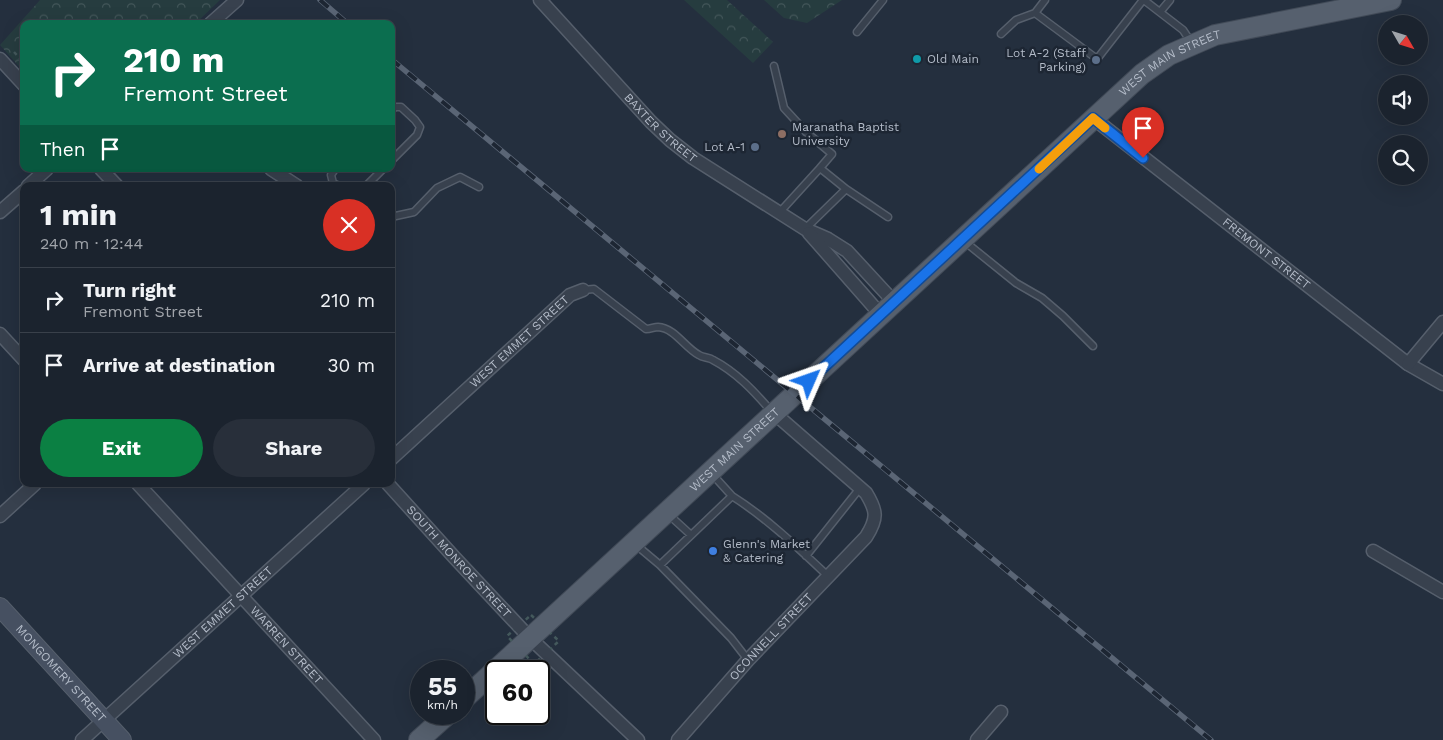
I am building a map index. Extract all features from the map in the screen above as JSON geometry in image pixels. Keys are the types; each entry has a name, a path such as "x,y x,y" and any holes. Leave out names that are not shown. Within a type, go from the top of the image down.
{"main road":[{"name":"WEST MAIN STREET","path":"475,689 1142,74 1169,55 1215,35 1391,0"},
{"name":"MONGOMERY STREET","path":"0,607 122,740"},
{"path":"419,740 436,725"}],"street":[{"path":"214,20 237,0"},
{"name":"BAXTER STREET","path":"540,0 651,122 670,140 691,157 805,230 888,309"},
{"path":"0,59 20,81"},
{"name":"FREMONT STREET","path":"1093,118 1408,364 1443,384"},
{"path":"32,182 44,172"},
{"path":"104,172 113,182"},
{"path":"276,172 291,182"},
{"path":"0,212 20,194"},
{"name":"BAXTER STREET","path":"805,230 828,239 847,251 888,309"},
{"name":"WEST EMMET STREET","path":"395,455 570,295 582,290"},
{"path":"1408,364 1443,322"},
{"path":"0,334 20,356"},
{"path":"774,413 860,488"},
{"path":"0,516 32,487"},
{"name":"WARREN STREET","path":"141,487 374,740"},
{"name":"WEST EMMET STREET","path":"82,740 361,487"},
{"name":"SOUTH MONROE STREET","path":"391,487 530,638 638,740"},
{"name":"OCONNELL STREET","path":"678,740 748,660 866,537 875,518 874,506 866,493 860,488"},
{"path":"1373,552 1443,592"},
{"path":"977,740 1001,712"}],"lane":[{"path":"857,32 883,0"},
{"path":"1001,34 1016,20 1035,13 1045,0"},
{"path":"1035,13 1097,59 1143,0 1182,30 1193,44"},
{"path":"1160,12 1170,0"},
{"path":"774,66 784,108 806,132 832,154 779,213"},
{"path":"395,107 401,107 416,120 420,127 417,135 395,157"},
{"path":"820,168 846,189 888,217"},
{"path":"370,182 380,172"},
{"path":"395,216 414,212 437,188 460,177 479,187"},
{"path":"805,230 846,189"},
{"path":"963,240 1016,283 1042,298 1093,346"},
{"path":"582,290 594,289 646,329 657,327 670,331 700,356 712,358 734,374 754,390 774,413"},
{"path":"710,472 732,496 746,505 828,576"},
{"path":"806,556 860,488"},
{"path":"660,565 732,496"},
{"path":"666,512 691,535"},
{"path":"634,542 660,565 731,638 748,660"}],"path":[{"path":"14,52 20,59"}],"green space":[{"path":"40,0 220,0 199,20 22,20"},
{"path":"684,0 727,0 773,42 753,63"},
{"path":"764,0 842,0 807,23 784,18"},
{"path":"20,22 20,68 0,45"}],"railway":[{"path":"320,0 343,20"},
{"path":"395,62 1211,740"}],"slow traffic":[{"path":"1039,169 1093,118 1105,128"}],"place":[{"name":"Old Main","path":"917,59"},
{"name":"Lot A-2 (Staff Parking)","path":"1096,60"},
{"name":"Maranatha Baptist University","path":"782,134"},
{"name":"Lot A-1","path":"755,147"},
{"name":"Glenn's Market & Catering","path":"713,551"}],"route":[{"path":"809,381 1093,118 1143,158"}]}
